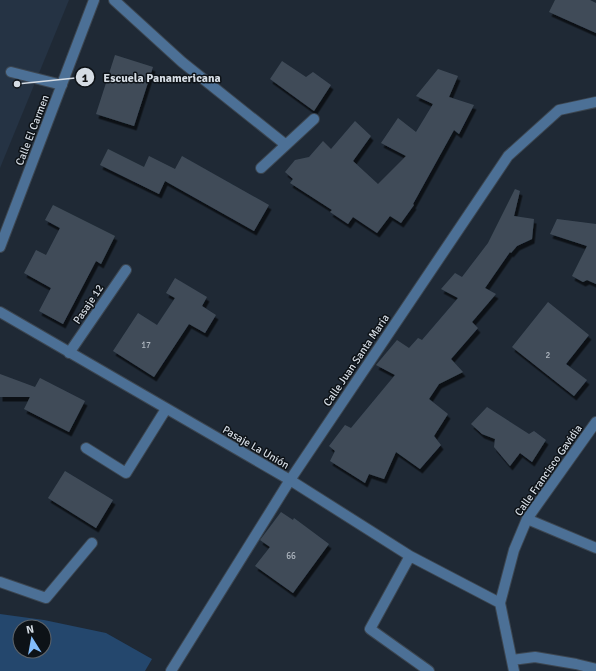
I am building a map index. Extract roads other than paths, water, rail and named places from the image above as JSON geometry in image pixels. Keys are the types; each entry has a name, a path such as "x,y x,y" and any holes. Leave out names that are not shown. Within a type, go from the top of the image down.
{"street":[{"name":"Calle El Carmen","path":"0,247 94,0"},
{"path":"114,0 182,62 286,145"},
{"path":"11,72 62,85"},
{"name":"Calle Juan Santa María","path":"171,671 290,480 508,156 559,110 596,102"},
{"path":"261,168 314,119"},
{"name":"Pasaje 12","path":"69,353 126,270"},
{"name":"Pasaje La Unión","path":"0,312 290,480 410,556 500,603"},
{"path":"86,448 126,473 166,409"},
{"name":"Calle Francisco Gavidia","path":"514,671 500,603 514,550 527,519 596,422"},
{"path":"527,519 596,548"},
{"path":"0,582 46,598 92,543"},
{"path":"410,556 370,629 429,671"},
{"path":"512,660 535,657 576,664 596,670"}],"place":[{"name":"Escuela Panamericana","path":"17,84"}]}
